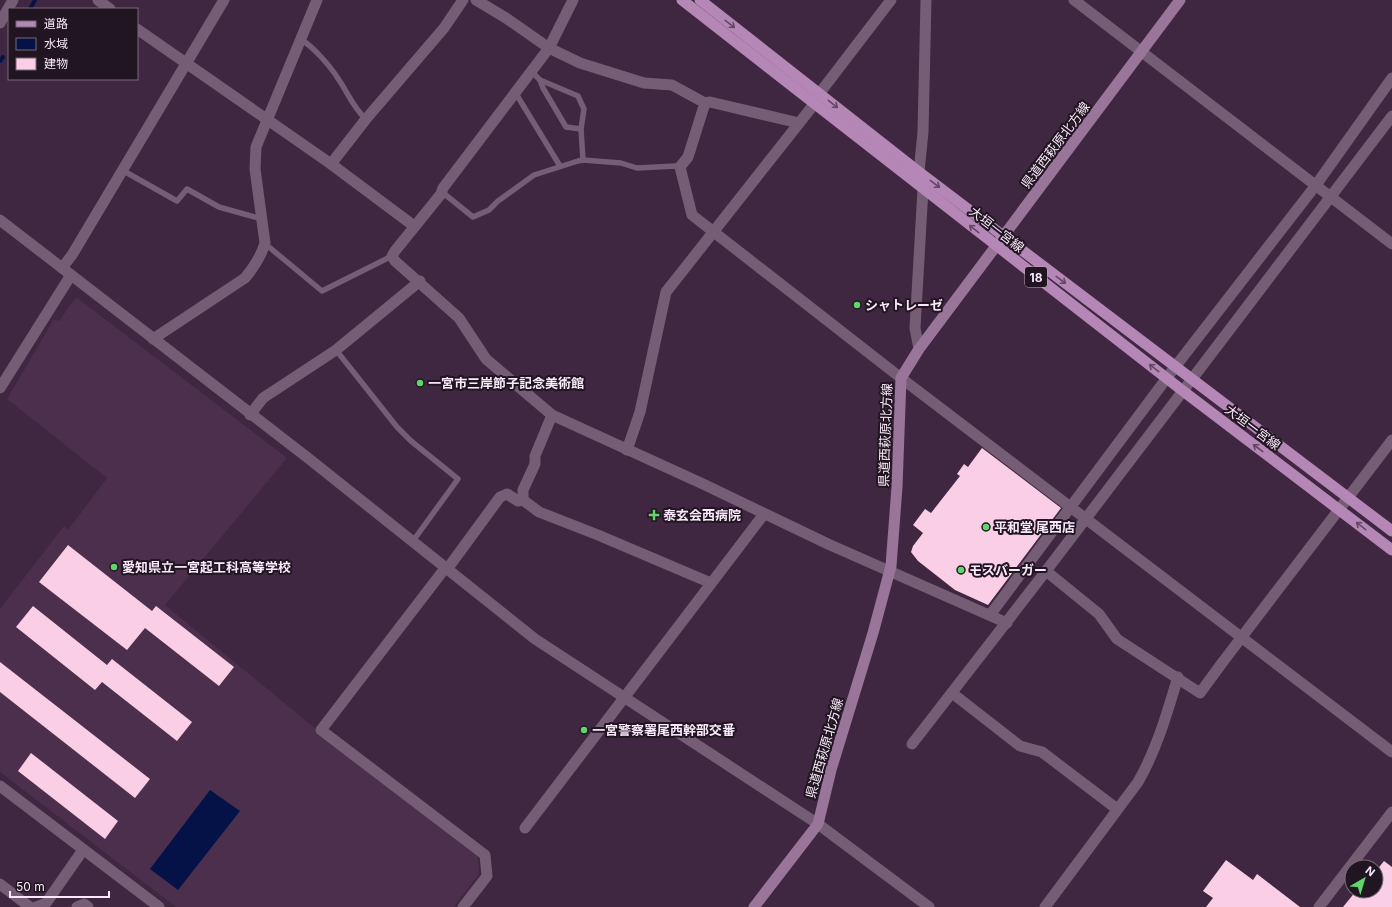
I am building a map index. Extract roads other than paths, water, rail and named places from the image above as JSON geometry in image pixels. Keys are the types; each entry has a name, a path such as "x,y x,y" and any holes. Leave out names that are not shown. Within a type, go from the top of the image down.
{"main road":[{"name":"大垣一宮線","path":"682,0 919,172 1191,380 1348,496 1392,531"},
{"name":"大垣一宮線","path":"700,0 923,189 1183,391 1392,550"},
{"name":"県道西萩原北方線","path":"754,907 818,824 831,770 890,571 897,487 901,378 919,349 1180,0"}],"street":[{"path":"98,0 109,8"},
{"path":"62,268 72,255 185,63 224,0"},
{"path":"153,339 245,278 256,264 264,246 254,157 256,147 299,39 317,0"},
{"path":"331,164 366,119 444,28 463,0"},
{"path":"476,0 506,18 549,48 580,63 616,76 644,83 672,85 705,103 710,102 799,123"},
{"path":"572,0 549,48 481,136 441,192 392,256 460,318 486,359 552,415 703,484 764,514 1007,623"},
{"path":"627,450 640,412 666,292 715,232 799,123 891,0"},
{"path":"919,349 915,328 923,189 919,172 923,132 926,0"},
{"path":"1074,0 1392,244"},
{"path":"0,24 8,10"},
{"path":"138,29 267,121 331,164 414,226"},
{"path":"990,615 1175,367 1316,185 1392,78"},
{"path":"705,103 688,157 680,167 692,215 901,378 1241,635 1392,752"},
{"path":"912,744 1007,623 1392,116"},
{"path":"0,220 413,541 536,639 818,824 929,907"},
{"path":"0,388 71,275"},
{"path":"250,415 263,398 336,350 420,281"},
{"path":"523,500 523,490 535,464 536,456 552,415"},
{"path":"1046,571 1099,614 1117,638 1200,693 1241,635 1392,440"},
{"path":"463,907 487,876 485,855 320,730 447,568 500,497 507,494 518,500 523,500 539,512 710,582"},
{"path":"524,828 710,582 764,514"},
{"path":"1045,907 1117,808 1138,782 1148,765 1158,740 1178,677"},
{"path":"952,693 1020,746 1042,752 1117,808"},
{"path":"0,786 159,907"},
{"path":"1319,907 1392,812"},
{"path":"36,907 46,903 83,850"},
{"path":"0,884 30,907"},
{"path":"77,907 84,904 88,907"}],"lane":[{"path":"299,39 328,65 340,81 350,100 366,119"},
{"path":"531,71 540,80 578,96 584,109 581,129 583,160"},
{"path":"540,80 543,88 566,127 581,129"},
{"path":"514,94 518,97 560,166"},
{"path":"441,192 473,217 489,210 498,201 534,175 583,160 621,163 637,168 680,167"},
{"path":"122,170 177,201 187,189 219,207 262,219"},
{"path":"264,246 269,247 322,291 392,256"},
{"path":"336,350 397,427 411,441 458,479 413,541"}],"water":[{"path":"210,790 240,811 178,890 150,869"}],"waterway":[{"path":"31,8 35,0"},
{"path":"0,61 3,57"}],"place":[{"name":"シャトレーゼ","path":"857,305"},
{"name":"一宮市三岸節子記念美術館","path":"420,383"},
{"name":"泰玄会西病院","path":"654,515"},
{"name":"平和堂 尾西店","path":"986,527"},
{"name":"愛知県立一宮起工科高等学校","path":"114,567"},
{"name":"モスバーガー","path":"961,570"},
{"name":"一宮警察署尾西幹部交番","path":"584,730"}]}
